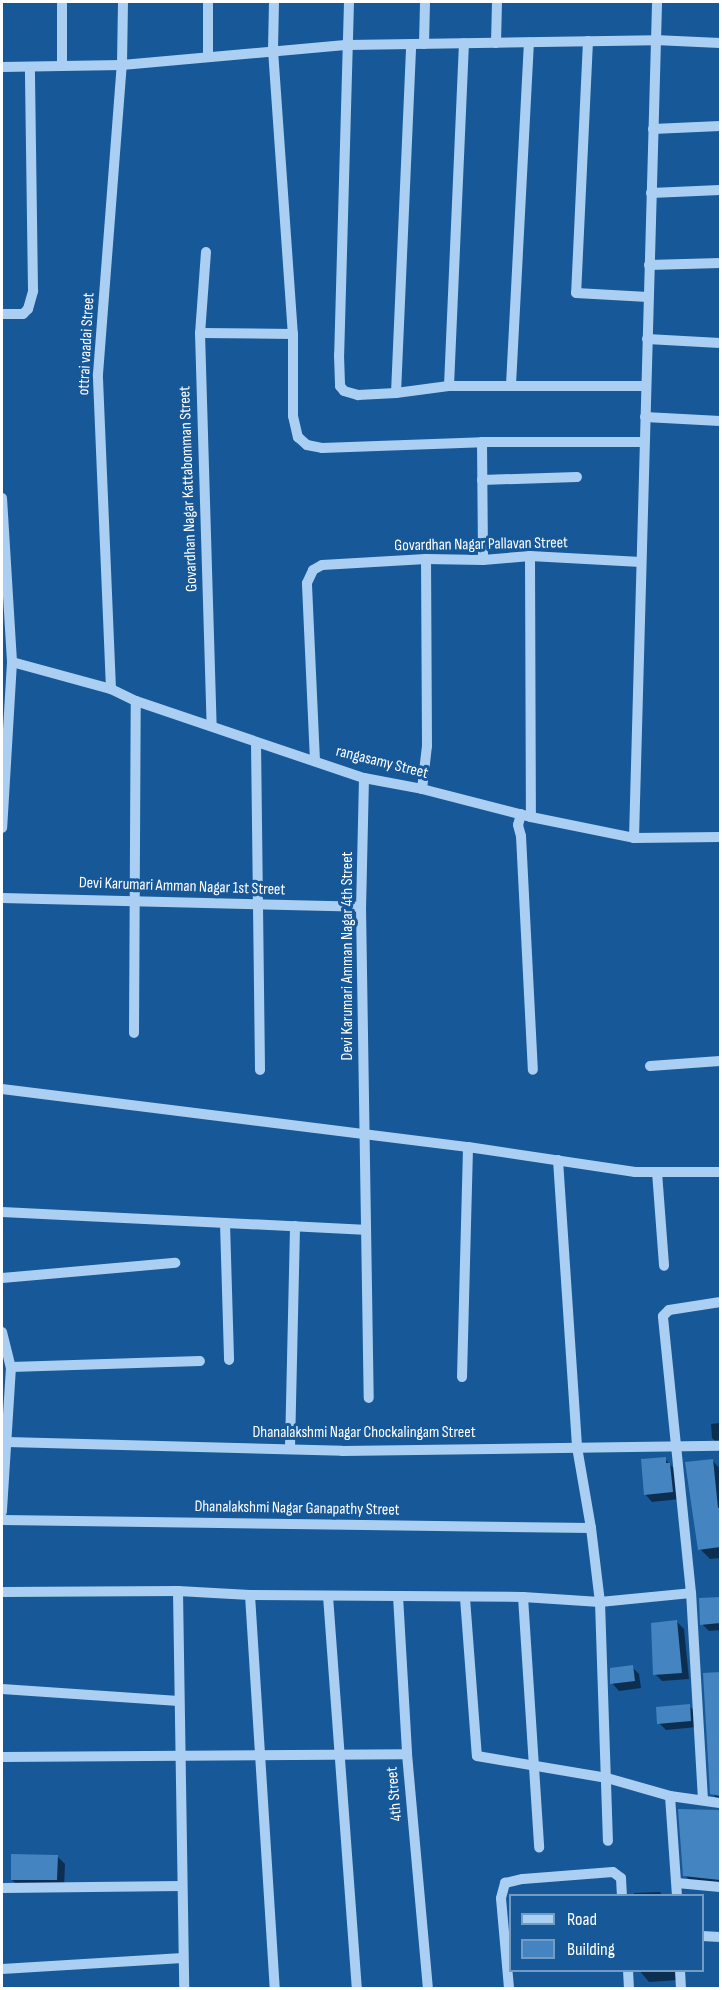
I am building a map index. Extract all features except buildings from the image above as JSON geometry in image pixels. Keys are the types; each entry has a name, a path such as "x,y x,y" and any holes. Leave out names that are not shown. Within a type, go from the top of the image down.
{"street":[{"path":"62,2 62,66"},
{"name":"ottrai vaadai Street","path":"111,689 98,374 122,65 123,2"},
{"path":"208,2 208,56"},
{"path":"274,2 273,50 293,334 293,416 298,436 307,445 322,448 482,442 644,442"},
{"path":"349,2 340,386 348,393 358,395 449,386 646,386"},
{"path":"424,44 425,2"},
{"path":"496,43 497,2"},
{"path":"634,837 657,2"},
{"path":"2,67 122,65 348,45 656,40 720,43"},
{"path":"588,41 576,293 648,297"},
{"path":"511,386 529,42"},
{"path":"449,386 464,43"},
{"path":"396,393 411,44"},
{"path":"2,314 23,314 28,309 33,291 30,68"},
{"path":"653,129 720,126"},
{"path":"651,193 720,190"},
{"name":"Govardhan Nagar Kattabomman Street","path":"206,252 200,333 212,726"},
{"path":"649,265 720,263"},
{"path":"200,333 293,334"},
{"path":"647,339 720,343"},
{"path":"645,417 720,421"},
{"path":"482,442 483,560"},
{"path":"482,480 577,477"},
{"path":"2,498 12,662 2,828"},
{"path":"530,556 526,816 518,825 521,836 533,1070"},
{"name":"Govardhan Nagar Pallavan Street","path":"315,761 307,583 313,570 322,565 426,559 483,560 530,556 641,562"},
{"path":"422,789 427,746 426,559"},
{"name":"rangasamy Street","path":"12,662 111,689 136,701 364,778 422,789 526,816 634,837 720,837"},
{"path":"134,1033 136,701"},
{"path":"256,742 260,1070"},
{"name":"Devi Karumari Amman Nagar 4th Street","path":"364,778 361,907 364,1230 369,1398"},
{"name":"Devi Karumari Amman Nagar 1st Street","path":"2,898 361,907"},
{"path":"650,1066 720,1061"},
{"path":"2,1089 468,1147 635,1172 720,1172"},
{"path":"462,1377 468,1147"},
{"path":"558,1160 577,1447 591,1528 600,1602 608,1841"},
{"path":"657,1172 664,1266"},
{"path":"2,1212 364,1230"},
{"path":"225,1223 229,1360"},
{"path":"290,1448 295,1226"},
{"path":"2,1278 175,1263"},
{"path":"703,1800 691,1593 663,1314 669,1310 720,1302"},
{"path":"2,1332 11,1367 5,1422 7,1442 2,1512"},
{"path":"11,1367 200,1361"},
{"name":"Dhanalakshmi Nagar Chockalingam Street","path":"7,1442 342,1451 720,1446"},
{"name":"Dhanalakshmi Nagar Ganapathy Street","path":"2,1520 591,1528"},
{"path":"2,1592 178,1591 250,1595 523,1597 600,1602 691,1593"},
{"path":"178,1591 183,1989"},
{"path":"250,1595 275,1989"},
{"path":"328,1596 357,1989"},
{"name":"4th Street","path":"398,1596 407,1754 428,1989"},
{"path":"523,1597 539,1847"},
{"path":"465,1598 477,1756 607,1778 670,1796 720,1803"},
{"path":"2,1689 179,1701"},
{"path":"2,1757 407,1754"},
{"path":"670,1796 677,1894"},
{"path":"509,1947 501,1898 505,1883 523,1879 613,1872 621,1878 622,1894"},
{"path":"677,1883 720,1887"},
{"path":"2,1887 182,1886"},
{"path":"704,1936 720,1937"},
{"path":"2,1969 183,1958"},
{"path":"509,1989 513,1972"},
{"path":"628,1972 630,1989"},
{"path":"680,1972 681,1989"}]}
